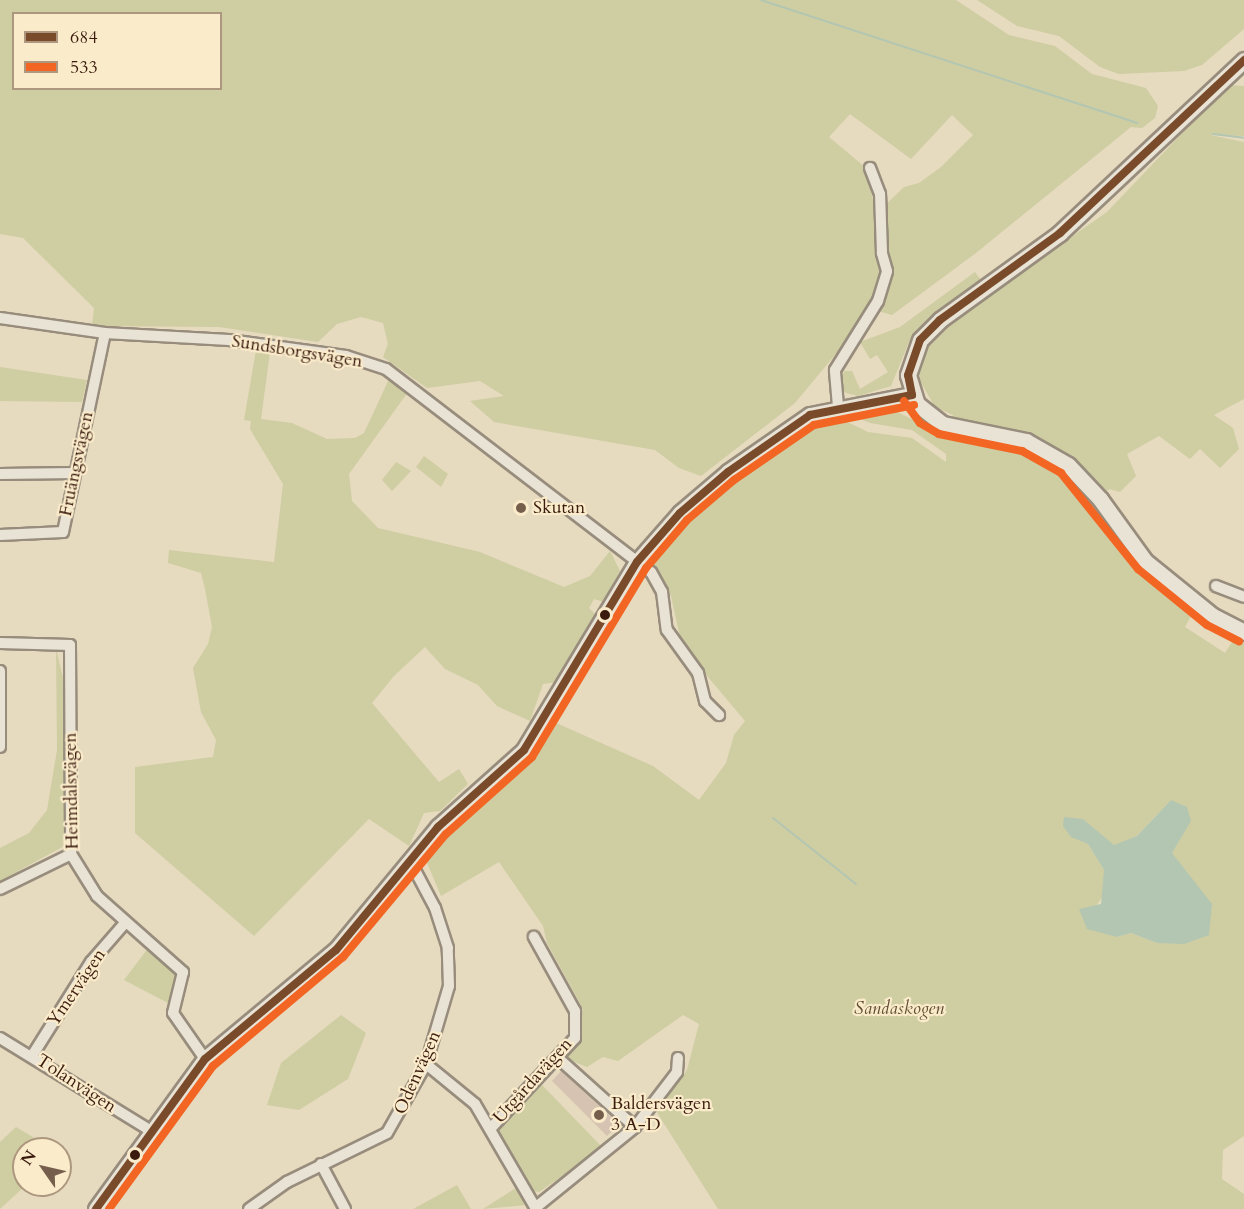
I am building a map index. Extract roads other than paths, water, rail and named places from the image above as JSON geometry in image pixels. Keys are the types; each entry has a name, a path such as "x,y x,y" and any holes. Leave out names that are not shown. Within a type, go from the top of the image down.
{"street":[{"path":"1244,60 1060,233 920,340 908,375 912,394 927,415 943,424 1026,441 1068,465 1100,499 1145,561 1213,616 1244,632"},
{"path":"838,406 835,370 878,301 887,271 882,253 880,194 870,168"},
{"name":"Sundsborgsvägen","path":"0,318 105,333 229,340 346,356 386,369 659,581 668,630 698,673 705,701 719,715"},
{"name":"Fruängsvägen","path":"0,535 63,532 105,333"},
{"path":"96,1209 206,1059 336,950 410,861 540,729 637,562 706,489 793,424 838,406 912,394"},
{"path":"0,474 75,473"},
{"path":"1216,586 1244,597"},
{"name":"Heimdalsvägen","path":"0,643 70,645 71,854 97,896 183,972 173,1013 206,1059"},
{"path":"0,671 0,747"},
{"path":"0,889 71,854"},
{"name":"Odenvägen","path":"249,1209 321,1164 387,1133 426,1064 449,986 448,948 435,908 410,861"},
{"name":"Ymervägen","path":"32,1056 91,962 125,923"},
{"name":"Utgårdavägen","path":"491,1128 575,1038 576,1011 534,937"},
{"name":"Tolanvägen","path":"0,1038 151,1131"},
{"path":"558,1058 635,1127"},
{"path":"426,1064 475,1104 536,1208 635,1127 677,1072 678,1058"},
{"path":"321,1164 345,1209"}],"waterway":[{"path":"761,0 1137,123"},
{"path":"1213,134 1244,138"},
{"path":"773,818 856,884"}],"place":[{"name":"Skutan","path":"521,508"},
{"name":"Baldersvägen 3 A-D","path":"599,1115"}],"park label":[{"name":"Sandaskogen","path":"899,1009"}]}
